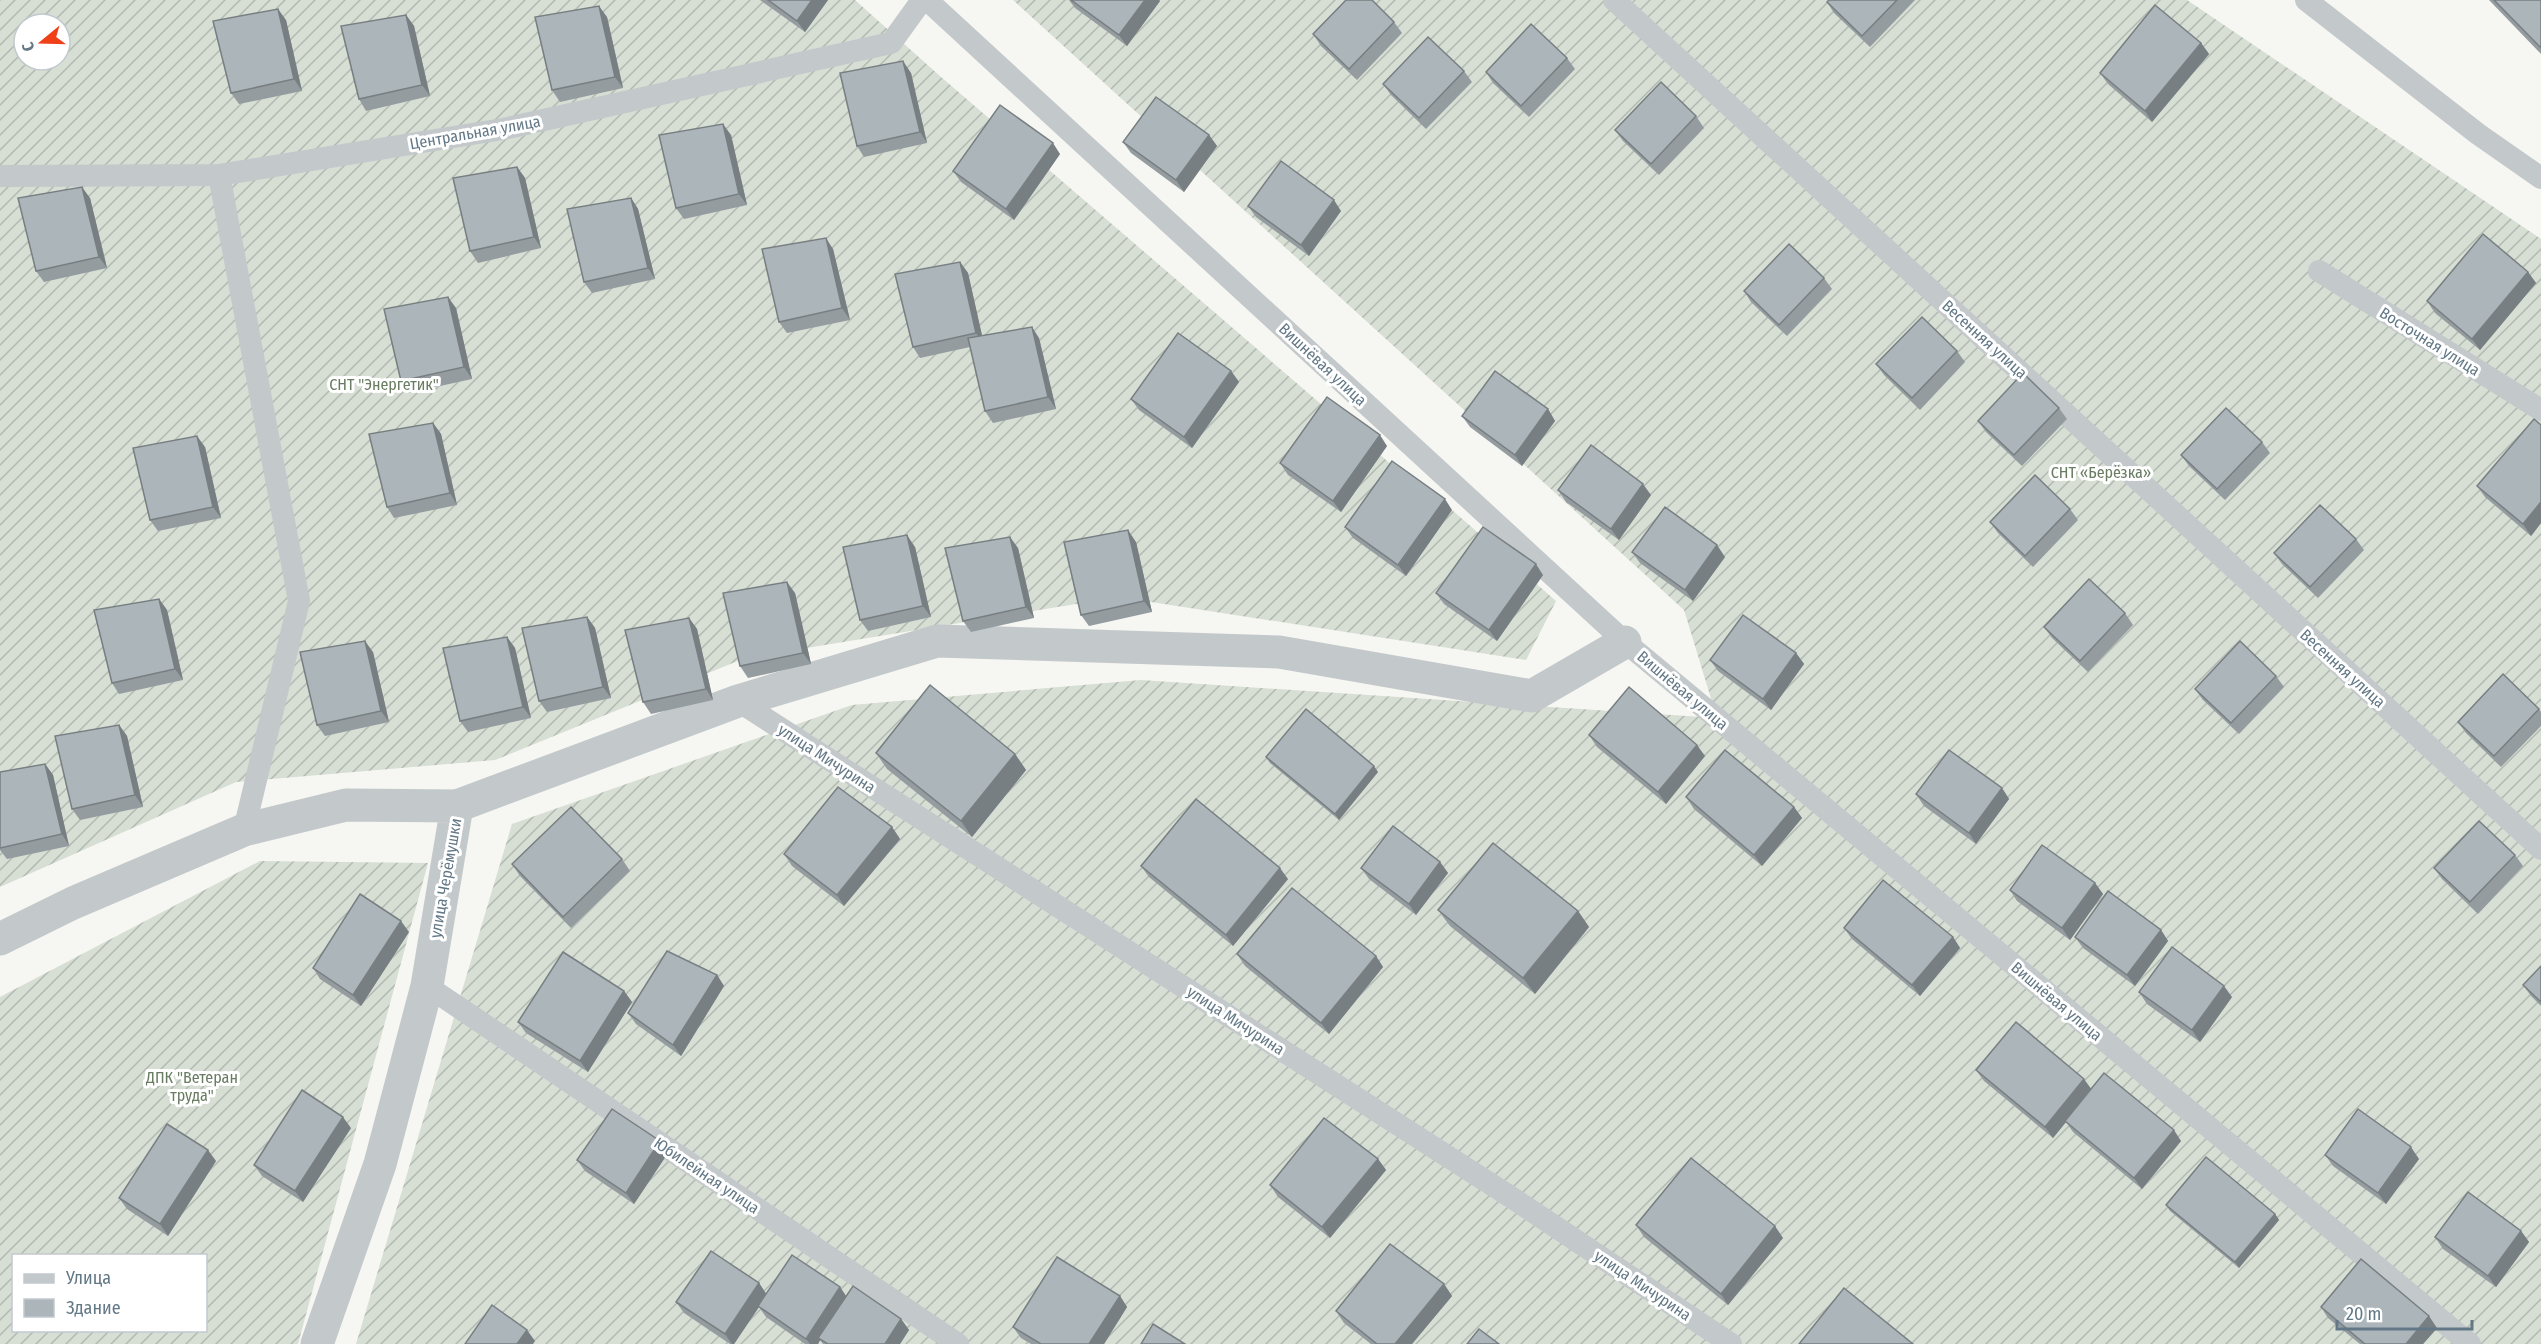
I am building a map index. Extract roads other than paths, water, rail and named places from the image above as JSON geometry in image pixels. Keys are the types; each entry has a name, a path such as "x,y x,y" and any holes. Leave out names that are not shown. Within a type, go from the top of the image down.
{"street":[{"path":"457,806 738,701 937,641 1279,652 1532,696 1625,642"},
{"name":"улица Черёмушки","path":"0,939 74,903 244,830 346,805 457,806 427,986 380,1164 317,1344"}],"lane":[{"name":"Центральная улица","path":"0,176 219,175 502,129 891,43 922,0"},
{"name":"Вишнёвая улица","path":"927,0 1625,642 2470,1344"},
{"name":"Весенняя улица","path":"1614,0 2541,849"},
{"path":"2306,0 2478,134 2541,178"},
{"path":"219,175 299,601 244,830"},
{"name":"Восточная улица","path":"2319,271 2541,410"},
{"name":"улица Мичурина","path":"738,701 1514,1199 1731,1344"},
{"name":"Юбилейная улица","path":"427,986 958,1344"}],"park label":[{"name":"СНТ \"Энергетик\"","path":"384,384"},
{"name":"СНТ «Берёзка»","path":"2101,472"},
{"name":"ДПК \"Ветеран труда\"","path":"192,1086"}]}
